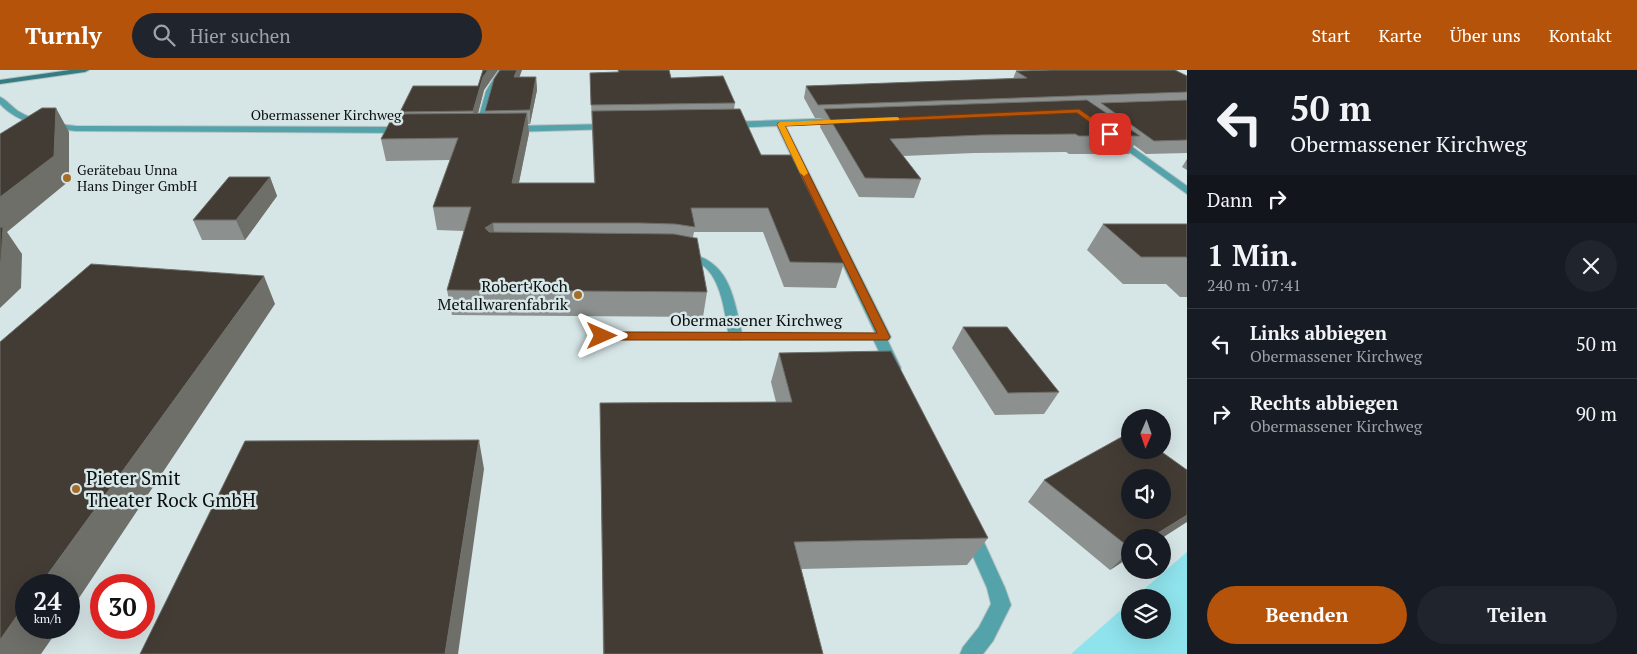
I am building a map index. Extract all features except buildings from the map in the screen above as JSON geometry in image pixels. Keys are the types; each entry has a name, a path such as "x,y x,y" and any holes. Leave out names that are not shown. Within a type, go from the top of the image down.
{"main road":[{"path":"0,82 42,73 85,70"}],"street":[{"path":"489,130 475,130 490,91 503,70"},
{"name":"Obermassener Kirchweg","path":"0,100 23,121 87,129 413,130"},
{"path":"722,125 850,121"},
{"path":"780,124 884,337 879,337 899,379"},
{"path":"498,129 615,127"},
{"path":"1110,134 1187,191"},
{"path":"672,253 700,258 715,270 724,289 736,337"},
{"name":"Obermassener Kirchweg","path":"602,336 879,337"},
{"path":"964,517 996,588 1001,605 986,634 970,654"}],"shaded area":[{"path":"1187,552 1187,654 1071,654 1121,610 1121,639 1171,639 1171,589 1144,589 1156,579 1171,579 1171,566"}],"slow traffic":[{"path":"804,173 780,124 897,119"}],"place":[{"name":"Gerätebau Unna Hans Dinger GmbH","path":"67,178"},
{"name":"Robert Koch Metallwarenfabrik","path":"578,295"},
{"name":"Pieter Smit Theater Rock GmbH","path":"76,489"}],"route":[{"path":"602,336 884,337 780,124 1079,111 1110,134"}]}
